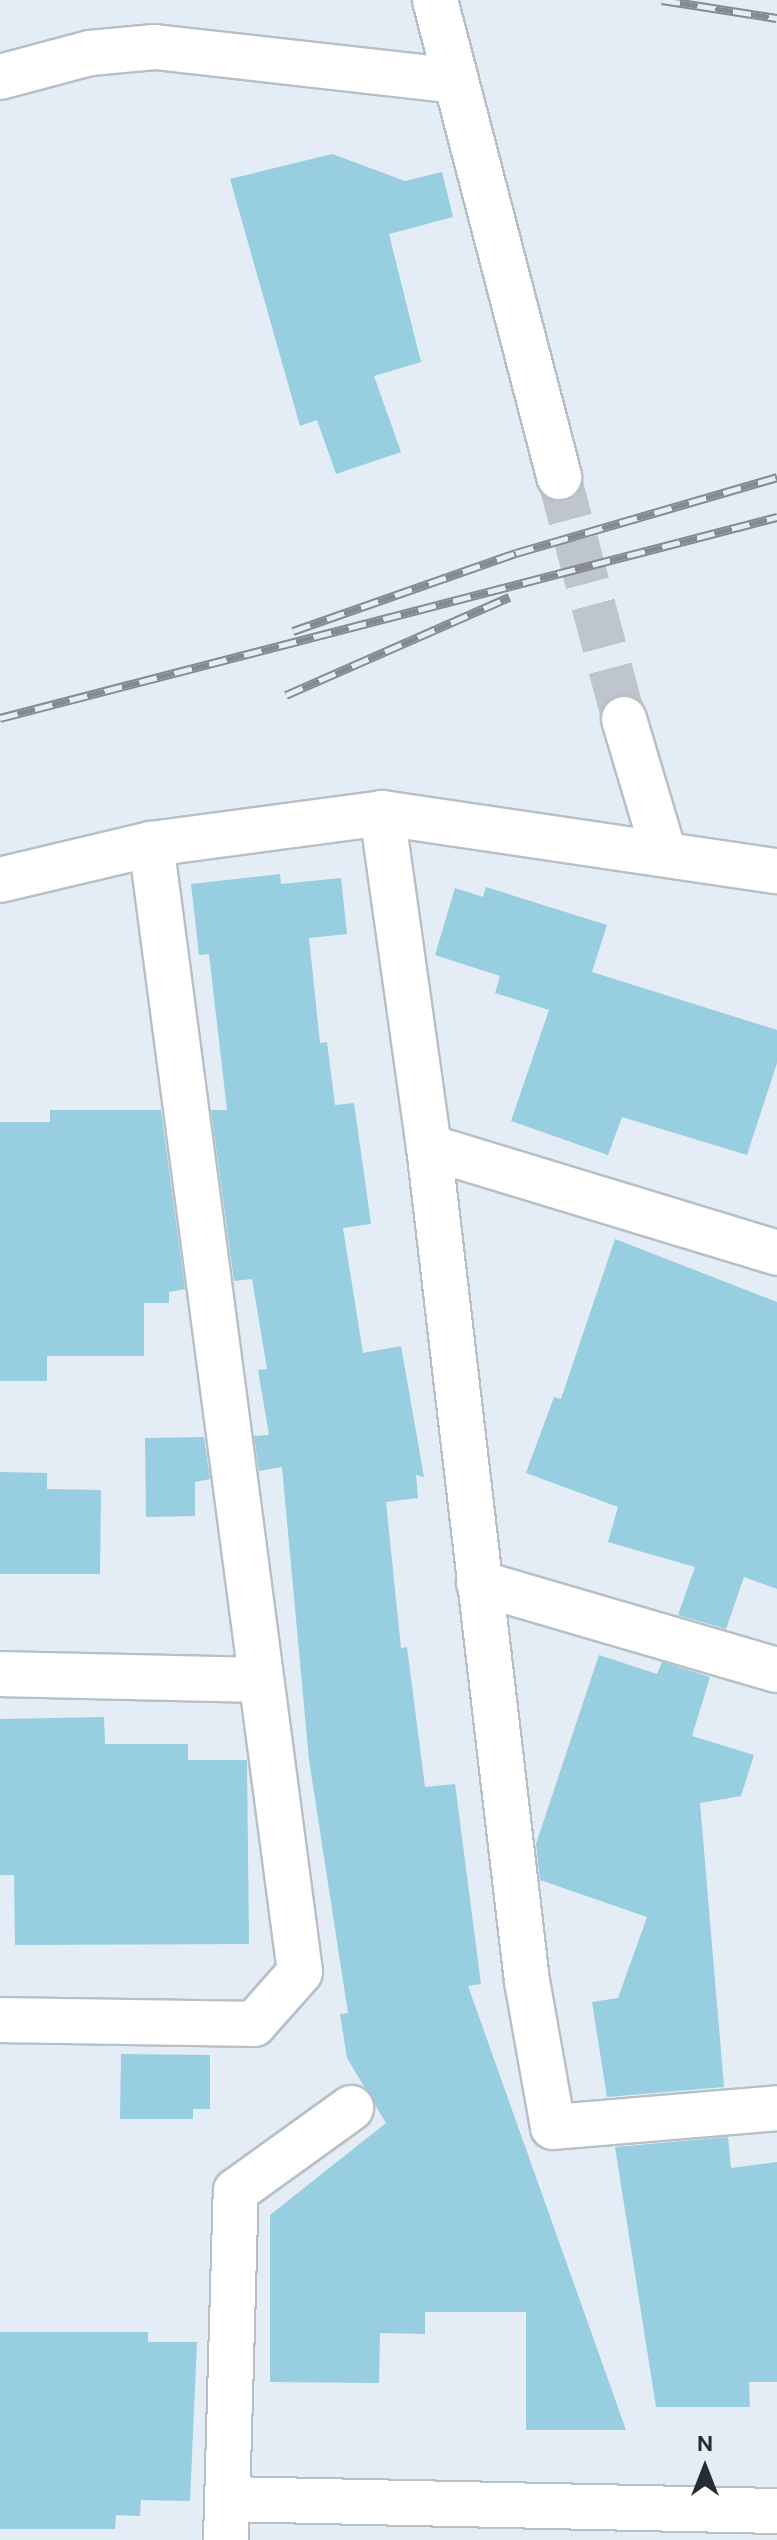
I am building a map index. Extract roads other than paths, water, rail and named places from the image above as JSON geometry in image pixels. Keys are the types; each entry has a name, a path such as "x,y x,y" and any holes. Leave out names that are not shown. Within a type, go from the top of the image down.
{"street":[{"path":"435,0 559,477"},
{"path":"0,77 90,53 155,47 456,81"},
{"path":"624,719 664,853"},
{"path":"382,813 429,1147 527,1981 553,2127 777,2108"},
{"path":"0,880 151,844 382,813 777,871"},
{"path":"0,2020 254,2024 300,1972 151,844"},
{"path":"429,1147 777,1253"},
{"path":"479,1583 777,1670"},
{"path":"0,1674 261,1680"},
{"path":"351,2108 236,2191 226,2519 777,2511"}],"tunnel":[{"path":"559,477 624,719"}],"railway":[{"path":"662,0 777,18"},
{"path":"293,631 516,553 777,477"},
{"path":"0,718 777,517"},
{"path":"286,695 509,597"}]}
